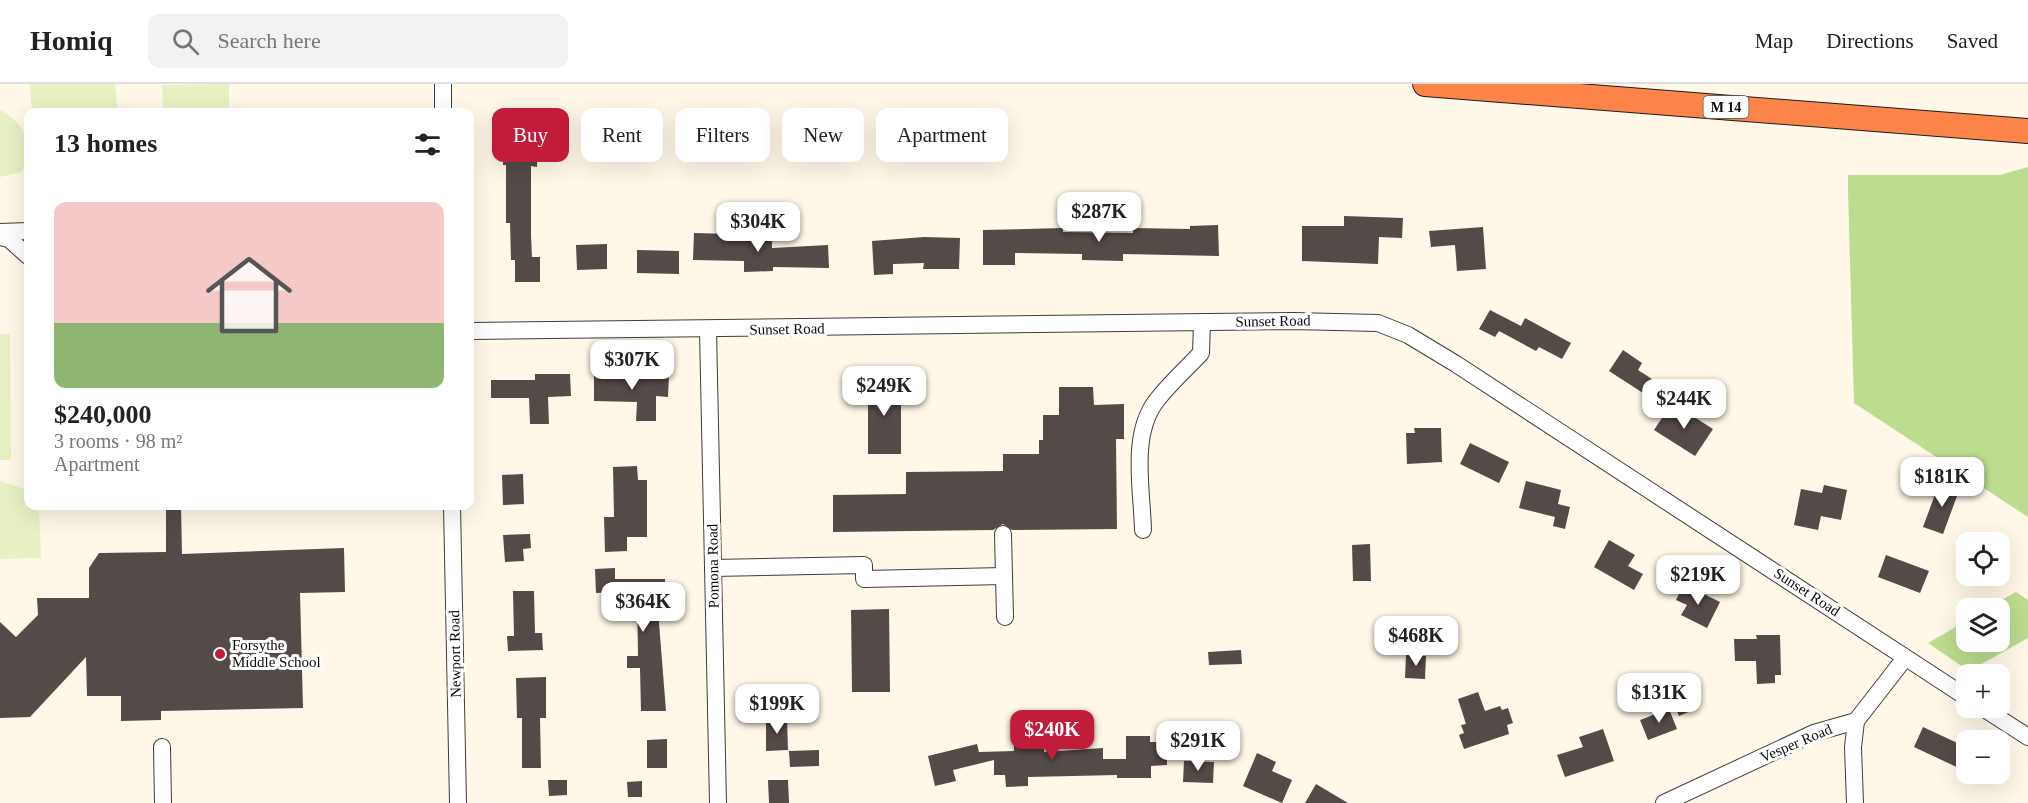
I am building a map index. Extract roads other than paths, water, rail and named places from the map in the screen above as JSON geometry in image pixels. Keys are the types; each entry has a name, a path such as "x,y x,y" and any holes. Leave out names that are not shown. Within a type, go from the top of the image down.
{"highway":[{"name":"M 14","path":"1425,84 2028,131"}],"street":[{"path":"442,84 443,108"},
{"path":"0,232 24,231"},
{"path":"0,237 9,240 24,253"},
{"name":"Sunset Road","path":"474,331 1358,321 1394,328 1456,364 1956,691"},
{"path":"1143,530 1141,439 1145,422 1156,400 1201,353 1202,322"},
{"name":"Pomona Road","path":"708,330 718,803"},
{"name":"Newport Road","path":"452,510 458,803"},
{"path":"1003,534 1005,617"},
{"path":"713,568 864,565 864,579 1004,576"},
{"path":"1855,803 1853,747 1856,722 1905,658"},
{"path":"1999,718 2028,737"},
{"name":"Vesper Road","path":"1664,803 1814,733 1856,722"},
{"path":"162,747 163,803"}],"place":[{"name":"Forsythe Middle School","path":"220,654"}]}
